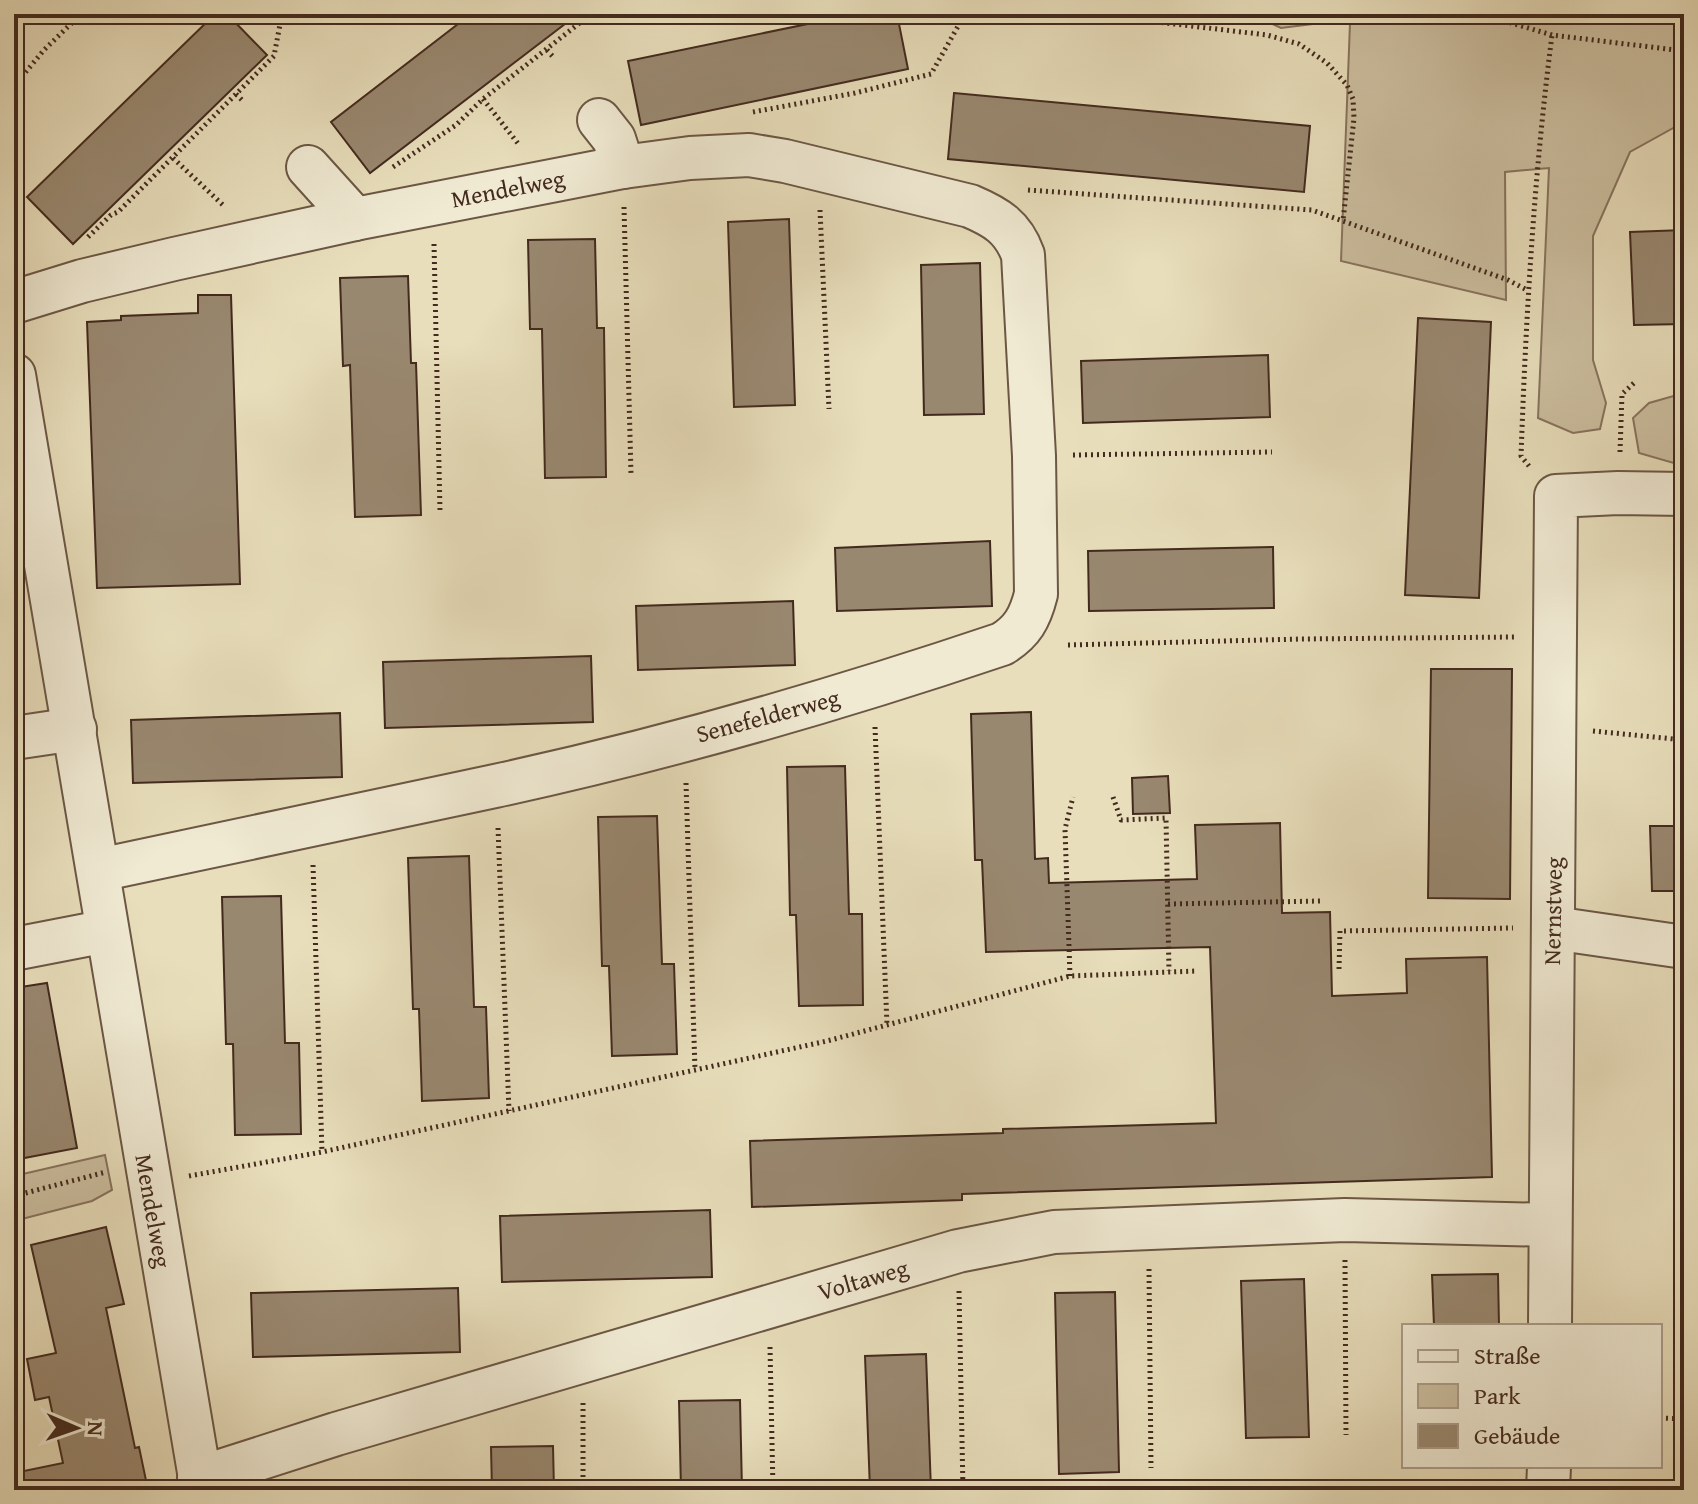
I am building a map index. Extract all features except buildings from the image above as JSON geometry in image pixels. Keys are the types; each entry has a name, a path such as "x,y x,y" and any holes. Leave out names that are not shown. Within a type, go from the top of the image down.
{"street":[{"path":"599,120 614,139 623,167"},
{"name":"Mendelweg","path":"14,302 82,281 366,217 623,167 724,155 749,155 818,168 970,206 998,220"},
{"path":"308,167 366,217"},
{"name":"Senefelderweg","path":"99,870 497,786 684,739 874,687 1002,644 1015,636 1024,626 1036,594 1034,456 1023,255 1014,235 998,220"},
{"name":"Mendelweg","path":"14,375 25,516 75,729 201,1484"},
{"path":"1556,496 1684,494"},
{"name":"Nernstweg","path":"1550,1324 1556,496"},
{"path":"14,738 75,729"},
{"path":"1553,928 1684,947"},
{"path":"14,949 107,931"},
{"name":"Voltaweg","path":"201,1484 336,1434 958,1251 1054,1232 1345,1220 1550,1225"},
{"path":"1548,1490 1549,1468"}],"path":[{"path":"14,86 44,50 81,14"},
{"path":"82,281 77,261 70,253 118,212 274,56 282,14"},
{"path":"366,217 361,184 405,161 456,125 483,99 591,14"},
{"path":"745,114 855,93 931,74 965,14"},
{"path":"1090,14 1267,35 1299,44 1327,63 1347,85 1353,99 1354,118 1343,221"},
{"path":"1481,14 1552,35 1684,51"},
{"path":"1552,35 1542,112 1527,290 1521,456 1556,496"},
{"path":"547,50 554,58"},
{"path":"236,94 244,102"},
{"path":"483,99 547,181"},
{"path":"172,158 259,240"},
{"path":"623,167 631,474"},
{"path":"818,168 829,409"},
{"path":"998,220 1009,195 1030,190 1312,210 1508,280 1527,290"},
{"path":"434,204 440,511"},
{"path":"1618,493 1622,394 1634,383"},
{"path":"1034,456 1272,452"},
{"path":"1068,645 1555,636"},
{"path":"874,687 887,1025"},
{"path":"1554,727 1684,740"},
{"path":"684,739 695,1070"},
{"path":"497,786 509,1111"},
{"path":"1070,976 1065,829 1073,797"},
{"path":"1113,797 1121,820 1166,818 1169,971"},
{"path":"312,823 322,1152"},
{"path":"1168,904 1320,901"},
{"path":"1339,969 1340,931 1553,928"},
{"path":"14,1196 147,1173 322,1152 887,1025 1070,976 1196,971"},
{"path":"1345,1220 1346,1435"},
{"path":"1149,1229 1151,1468"},
{"path":"958,1251 963,1490"},
{"path":"769,1307 773,1490"},
{"path":"582,1362 583,1490"},
{"path":"1662,1418 1684,1419"}],"green space":[{"path":"1251,14 1684,14 1684,122 1630,152 1593,236 1593,360 1606,403 1600,429 1573,433 1538,418 1549,168 1505,172 1506,300 1341,261 1350,23 1329,22 1281,28"},
{"path":"1684,393 1684,466 1639,453 1633,418 1649,403"},
{"path":"105,1155 112,1190 92,1201 14,1221 14,1176"}]}
